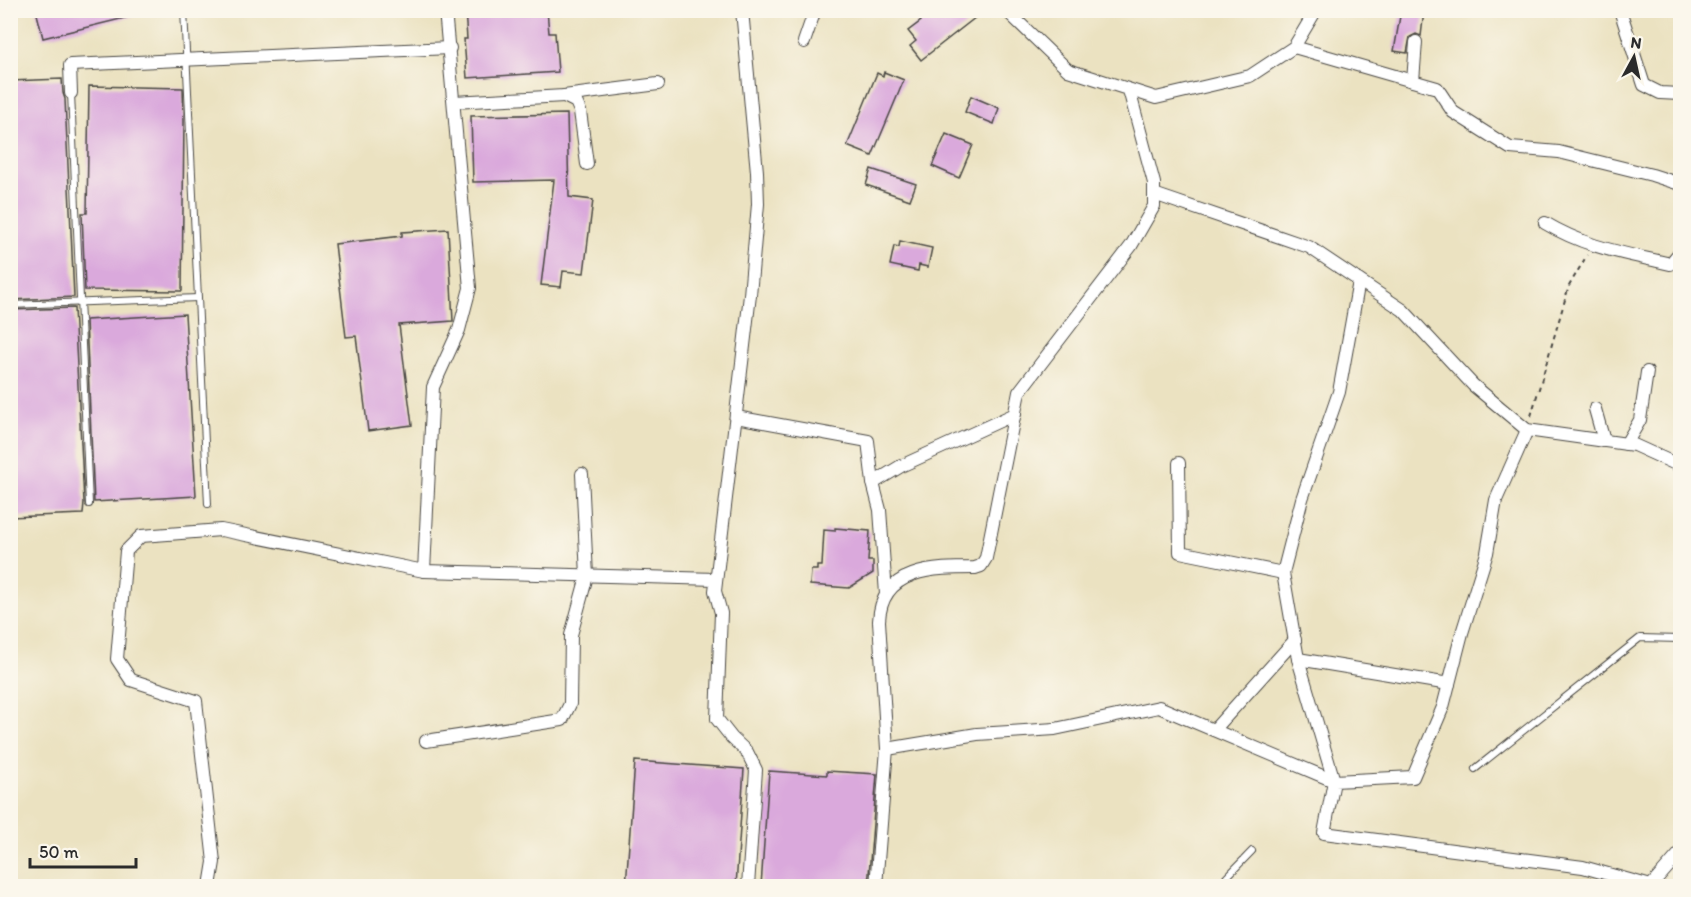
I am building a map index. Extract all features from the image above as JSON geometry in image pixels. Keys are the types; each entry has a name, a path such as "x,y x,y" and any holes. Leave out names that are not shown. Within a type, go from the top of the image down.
{"street":[{"path":"424,571 433,387 459,330 470,288 445,10"},
{"path":"742,10 758,204 750,295 715,591 720,613 717,719 747,752 756,770 748,886"},
{"path":"804,42 815,10"},
{"path":"1006,10 1068,70 1156,98 1250,76 1294,47 1316,10"},
{"path":"1620,10 1644,85 1660,93 1680,94"},
{"path":"1413,81 1416,42"},
{"path":"1294,47 1437,88 1453,112 1510,148 1559,152 1680,184"},
{"path":"71,93 70,64 450,48"},
{"path":"454,102 564,96 658,84"},
{"path":"876,886 887,749 880,608 886,594 902,579 922,571 975,568 981,566 986,558 1019,392 1131,246 1154,206 1154,183 1129,90"},
{"path":"564,96 576,102 580,111 587,164"},
{"path":"1154,194 1309,248 1403,310 1473,386 1527,430 1634,445 1680,466"},
{"path":"1545,223 1568,237 1592,246 1670,264 1680,252"},
{"path":"1359,281 1339,392 1302,499 1283,573 1298,659 1334,781 1324,833 1583,867 1651,886 1680,853"},
{"path":"1626,444 1640,420 1647,372"},
{"path":"1595,409 1604,441"},
{"path":"873,483 901,466 1015,414"},
{"path":"736,417 868,441 873,483 880,510 886,594"},
{"path":"887,749 977,734 1055,729 1159,706 1334,781 1413,777 1443,707 1462,633 1487,553 1496,500 1527,430"},
{"path":"1179,463 1180,552 1283,573"},
{"path":"426,741 562,720 570,704 571,635 587,576 582,474"},
{"path":"210,886 214,862 196,701 131,680 117,659 126,551 141,536 221,530 424,571 716,579"},
{"path":"1214,730 1295,640"},
{"path":"1298,659 1449,684"}],"lane":[{"path":"184,10 208,504"},
{"path":"71,93 89,504"},
{"path":"10,305 198,298"},
{"path":"1475,769 1640,638 1680,639"},
{"path":"1218,886 1252,851"},
{"path":"1009,886 1023,886"}],"path":[{"path":"1527,430 1569,286 1592,246"}],"building":[{"path":"36,10 137,10 137,15 43,38"},
{"path":"465,10 547,10 549,33 555,33 558,72 467,78 464,39 467,39"},
{"path":"927,10 949,10 953,16 959,10 985,10 921,60 910,46 916,41 908,31 921,21 918,17"},
{"path":"1401,10 1424,11 1421,36 1416,34 1410,37 1407,53 1394,51"},
{"path":"884,72 904,80 872,156 847,146 877,73 883,76"},
{"path":"62,79 65,99 74,297 10,300 10,81"},
{"path":"89,86 183,88 182,291 85,290 82,213 87,213"},
{"path":"971,96 999,108 994,124 965,112"},
{"path":"567,114 569,197 593,200 584,273 563,271 561,287 541,285 554,180 473,182 471,116"},
{"path":"946,134 973,145 959,178 932,166"},
{"path":"871,169 916,184 910,200 866,185"},
{"path":"448,229 453,321 399,325 412,425 368,431 356,336 346,337 335,244 402,236 402,232"},
{"path":"900,241 932,248 928,267 919,265 918,271 890,265 894,246 899,247"},
{"path":"74,308 83,514 10,517 10,310"},
{"path":"185,314 196,496 94,502 86,320"},
{"path":"835,528 870,531 868,561 873,561 873,573 849,588 810,585 811,570 817,570 817,566 822,566 824,530 835,531"},
{"path":"635,761 744,769 736,886 626,886"},
{"path":"769,771 827,775 827,771 877,774 868,886 761,886"}]}
